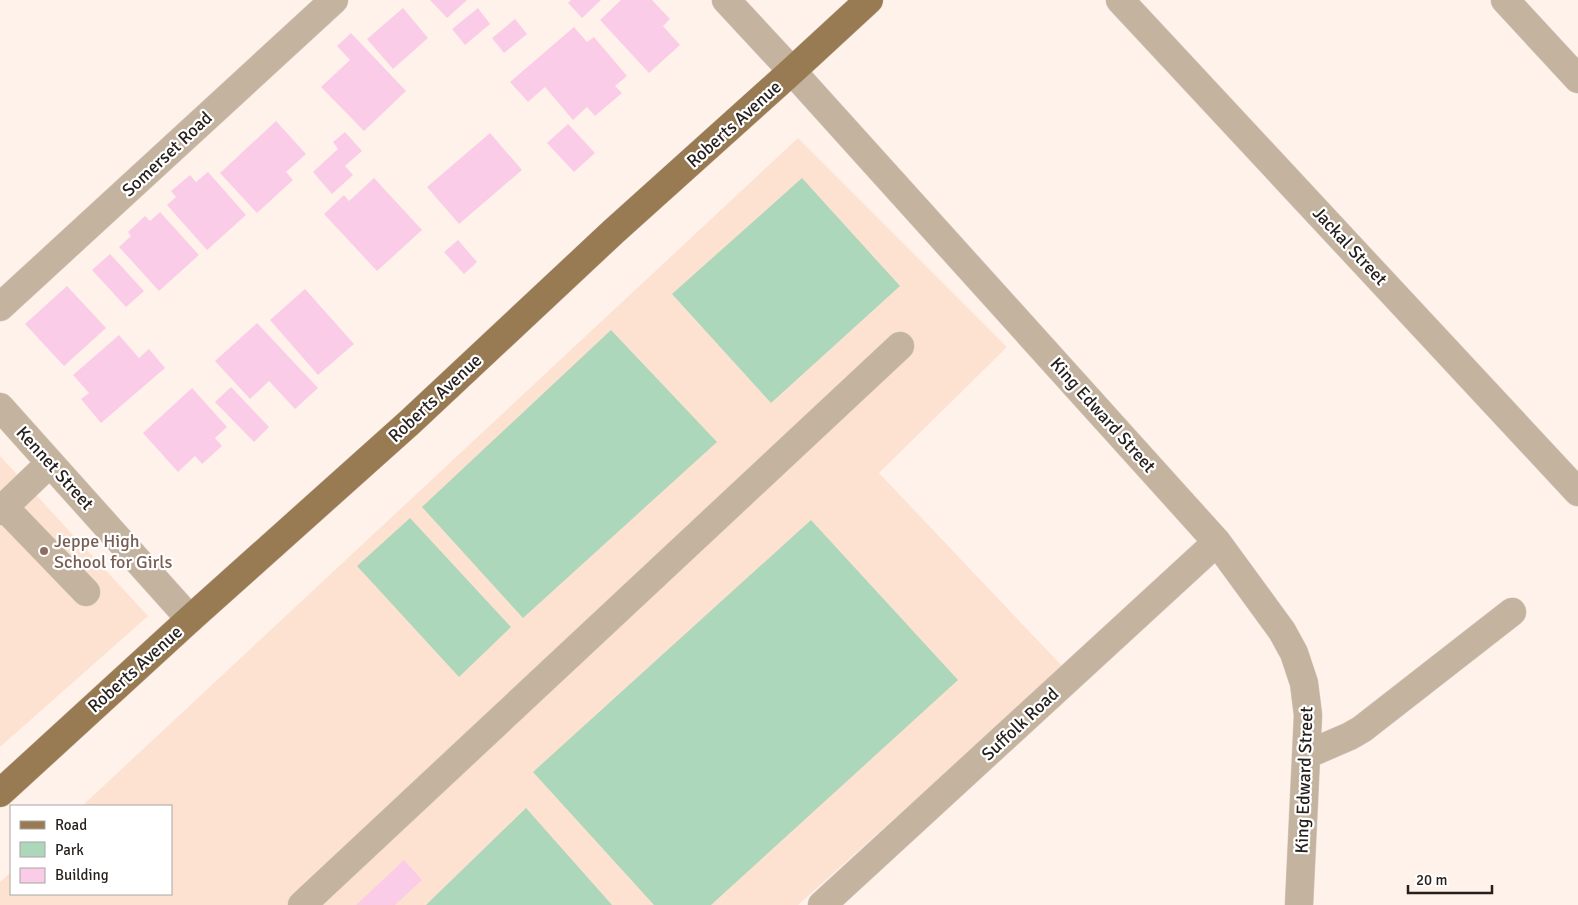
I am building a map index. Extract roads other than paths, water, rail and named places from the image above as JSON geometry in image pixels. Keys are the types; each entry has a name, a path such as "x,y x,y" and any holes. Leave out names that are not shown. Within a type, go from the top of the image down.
{"main road":[{"name":"Roberts Avenue","path":"0,793 190,619 410,422 613,232 868,0"}],"street":[{"name":"Somerset Road","path":"0,307 334,0"},
{"name":"King Edward Street","path":"726,0 1217,542 1282,631 1294,654 1304,683 1308,715 1297,903"},
{"name":"Jackal Street","path":"1120,0 1578,492"},
{"path":"1505,0 1578,79"},
{"path":"302,905 900,346"},
{"name":"Kennet Street","path":"0,407 190,619"},
{"path":"50,463 2,509 86,592"},
{"name":"Suffolk Road","path":"822,905 1217,542"},
{"path":"1306,755 1362,729 1512,612"}],"place":[{"name":"Jeppe High School for Girls","path":"44,551"}]}
